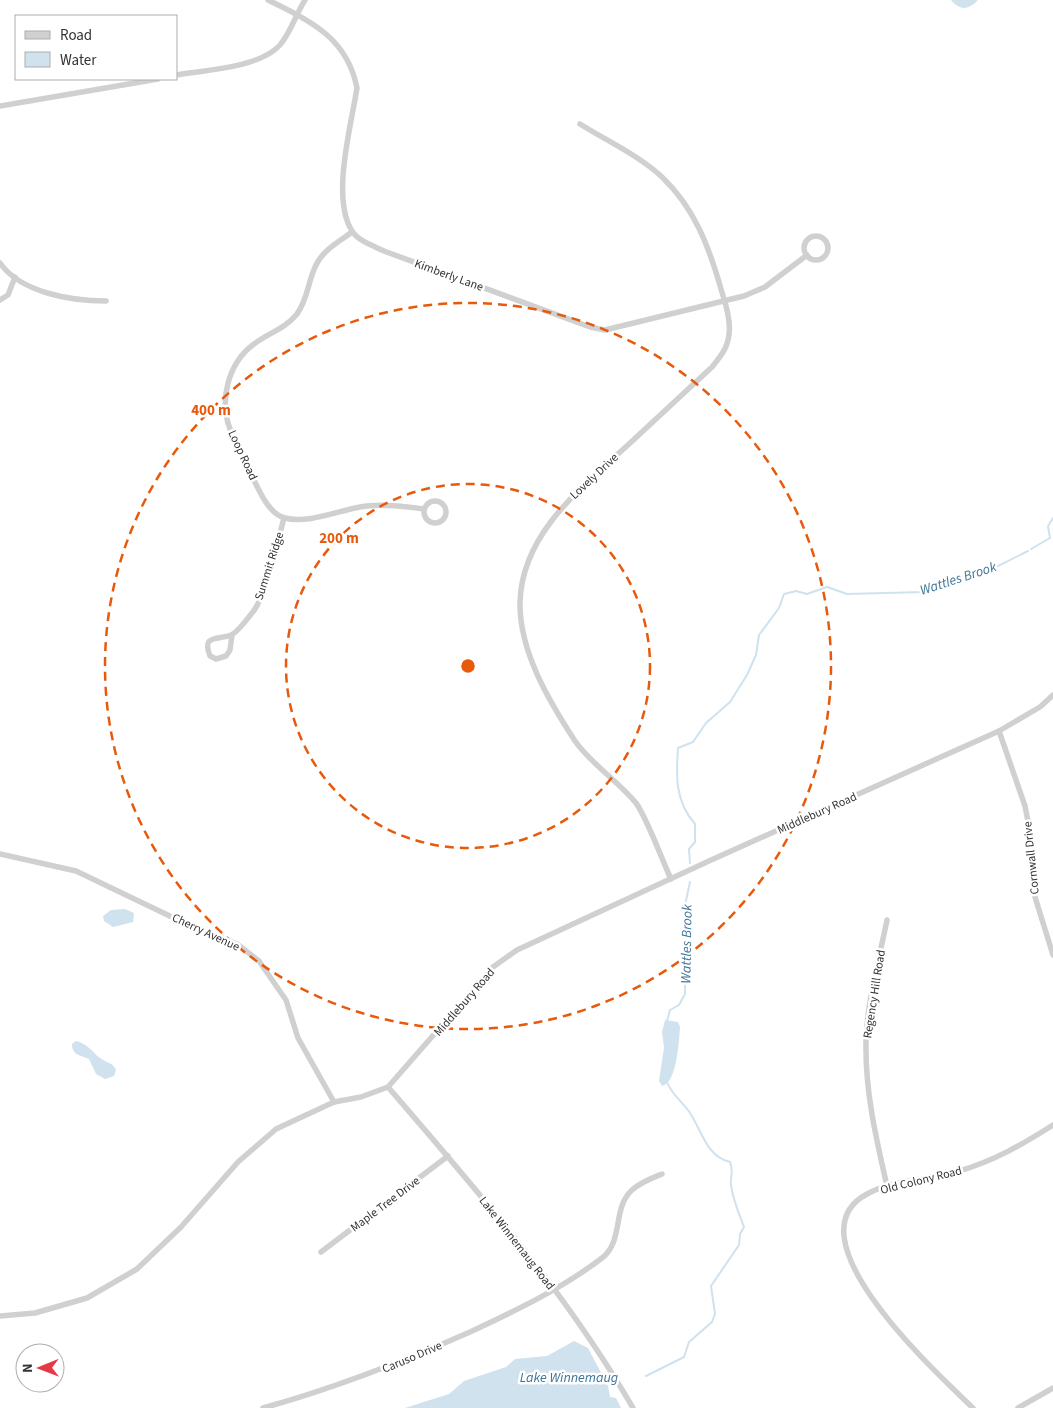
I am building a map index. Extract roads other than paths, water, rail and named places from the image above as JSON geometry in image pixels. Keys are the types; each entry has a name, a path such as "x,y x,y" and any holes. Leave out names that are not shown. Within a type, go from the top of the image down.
{"street":[{"path":"268,0 324,31 342,51 353,71 356,88 341,192 343,211 352,232"},
{"path":"178,76 250,62 268,55 280,44 305,0"},
{"path":"0,106 152,80"},
{"name":"Lovely Drive","path":"580,124 640,160 662,177 680,196 696,221 709,249 725,301 730,333 725,350 712,367 568,500 539,538 526,569 520,601 524,636 541,682 558,715 577,743 637,804 670,879"},
{"name":"Kimberly Lane","path":"352,232 367,243 384,251 605,330 744,296 765,287 806,255"},
{"name":"Loop Road","path":"284,518 271,508 257,486 230,429 225,408 226,389 232,371 241,356 254,344 286,325 296,315 304,304 316,265 324,253 352,232"},
{"name":"Kimberly Lane","path":"819,236 827,242 827,253 822,259 812,259 806,255 804,245 808,238 819,236"},
{"path":"0,263 5,271 15,277 52,294 80,301 106,302"},
{"path":"0,300 8,294 15,277"},
{"path":"284,518 310,518 361,507 424,509"},
{"name":"Summit Ridge","path":"232,635 214,638 209,642 210,656 216,659 226,656 230,650 232,635 254,611 270,571 284,518"},
{"name":"Middlebury Road","path":"0,1316 35,1312 87,1298 115,1284 154,1255 238,1162 276,1129 334,1102 361,1097 388,1087 493,967 517,950 1000,731 1040,707 1053,695"},
{"name":"Cornwall Drive","path":"1000,731 1025,806 1032,842 1035,897 1053,955"},
{"name":"Cherry Avenue","path":"0,854 76,871 176,919 237,944 259,961 286,1000 298,1038 334,1102"},
{"name":"Regency Hill Road","path":"887,920 866,1040 866,1071 871,1114 887,1186"},
{"name":"Lake Winnemaug Road","path":"388,1087 448,1156 554,1289 605,1359 633,1408"},
{"name":"Old Colony Road","path":"973,1408 902,1338 874,1302 852,1266 844,1238 847,1217 866,1195 887,1186 957,1172 994,1160 1053,1124"},
{"name":"Maple Tree Drive","path":"321,1252 448,1156"},
{"name":"Caruso Drive","path":"263,1408 350,1382 407,1360 495,1320 554,1289 609,1252 615,1239 621,1206 626,1197 642,1182 662,1174"},
{"path":"1018,1408 1053,1388"}],"water":[{"path":"951,0 978,0 971,6 964,8 954,4"},
{"path":"125,909 134,913 133,922 113,927 104,921 103,916 111,910"},
{"path":"665,1020 678,1022 680,1027 674,1070 667,1083 662,1086 659,1081 664,1048 662,1032"},
{"path":"76,1041 113,1065 116,1070 114,1076 105,1079 96,1074 89,1059 77,1054 73,1050 72,1044"},
{"name":"Lake Winnemaug","path":"574,1341 588,1348 608,1386 610,1397 616,1398 621,1408 405,1408 449,1394 464,1381 506,1367 515,1359 547,1356"}],"waterway":[{"name":"Wattles Brook","path":"1031,549 1050,538 1048,526 1053,518"},
{"name":"Wattles Brook","path":"690,863 689,849 695,842 695,824 688,815 680,797 677,779 678,748 693,742 706,723 730,702 747,675 756,655 759,635 779,608 784,594 796,591 807,594 827,587 847,594 924,592 964,575 988,571 1028,551"},
{"name":"Wattles Brook","path":"667,1021 670,1010 679,1005 685,994 685,905 690,882"},
{"name":"Wattles Brook","path":"646,1376 684,1357 689,1342 712,1322 715,1314 711,1286 739,1245 740,1234 744,1227 732,1191 732,1168 730,1162 722,1159 710,1149 690,1113 671,1090 667,1082"}]}
